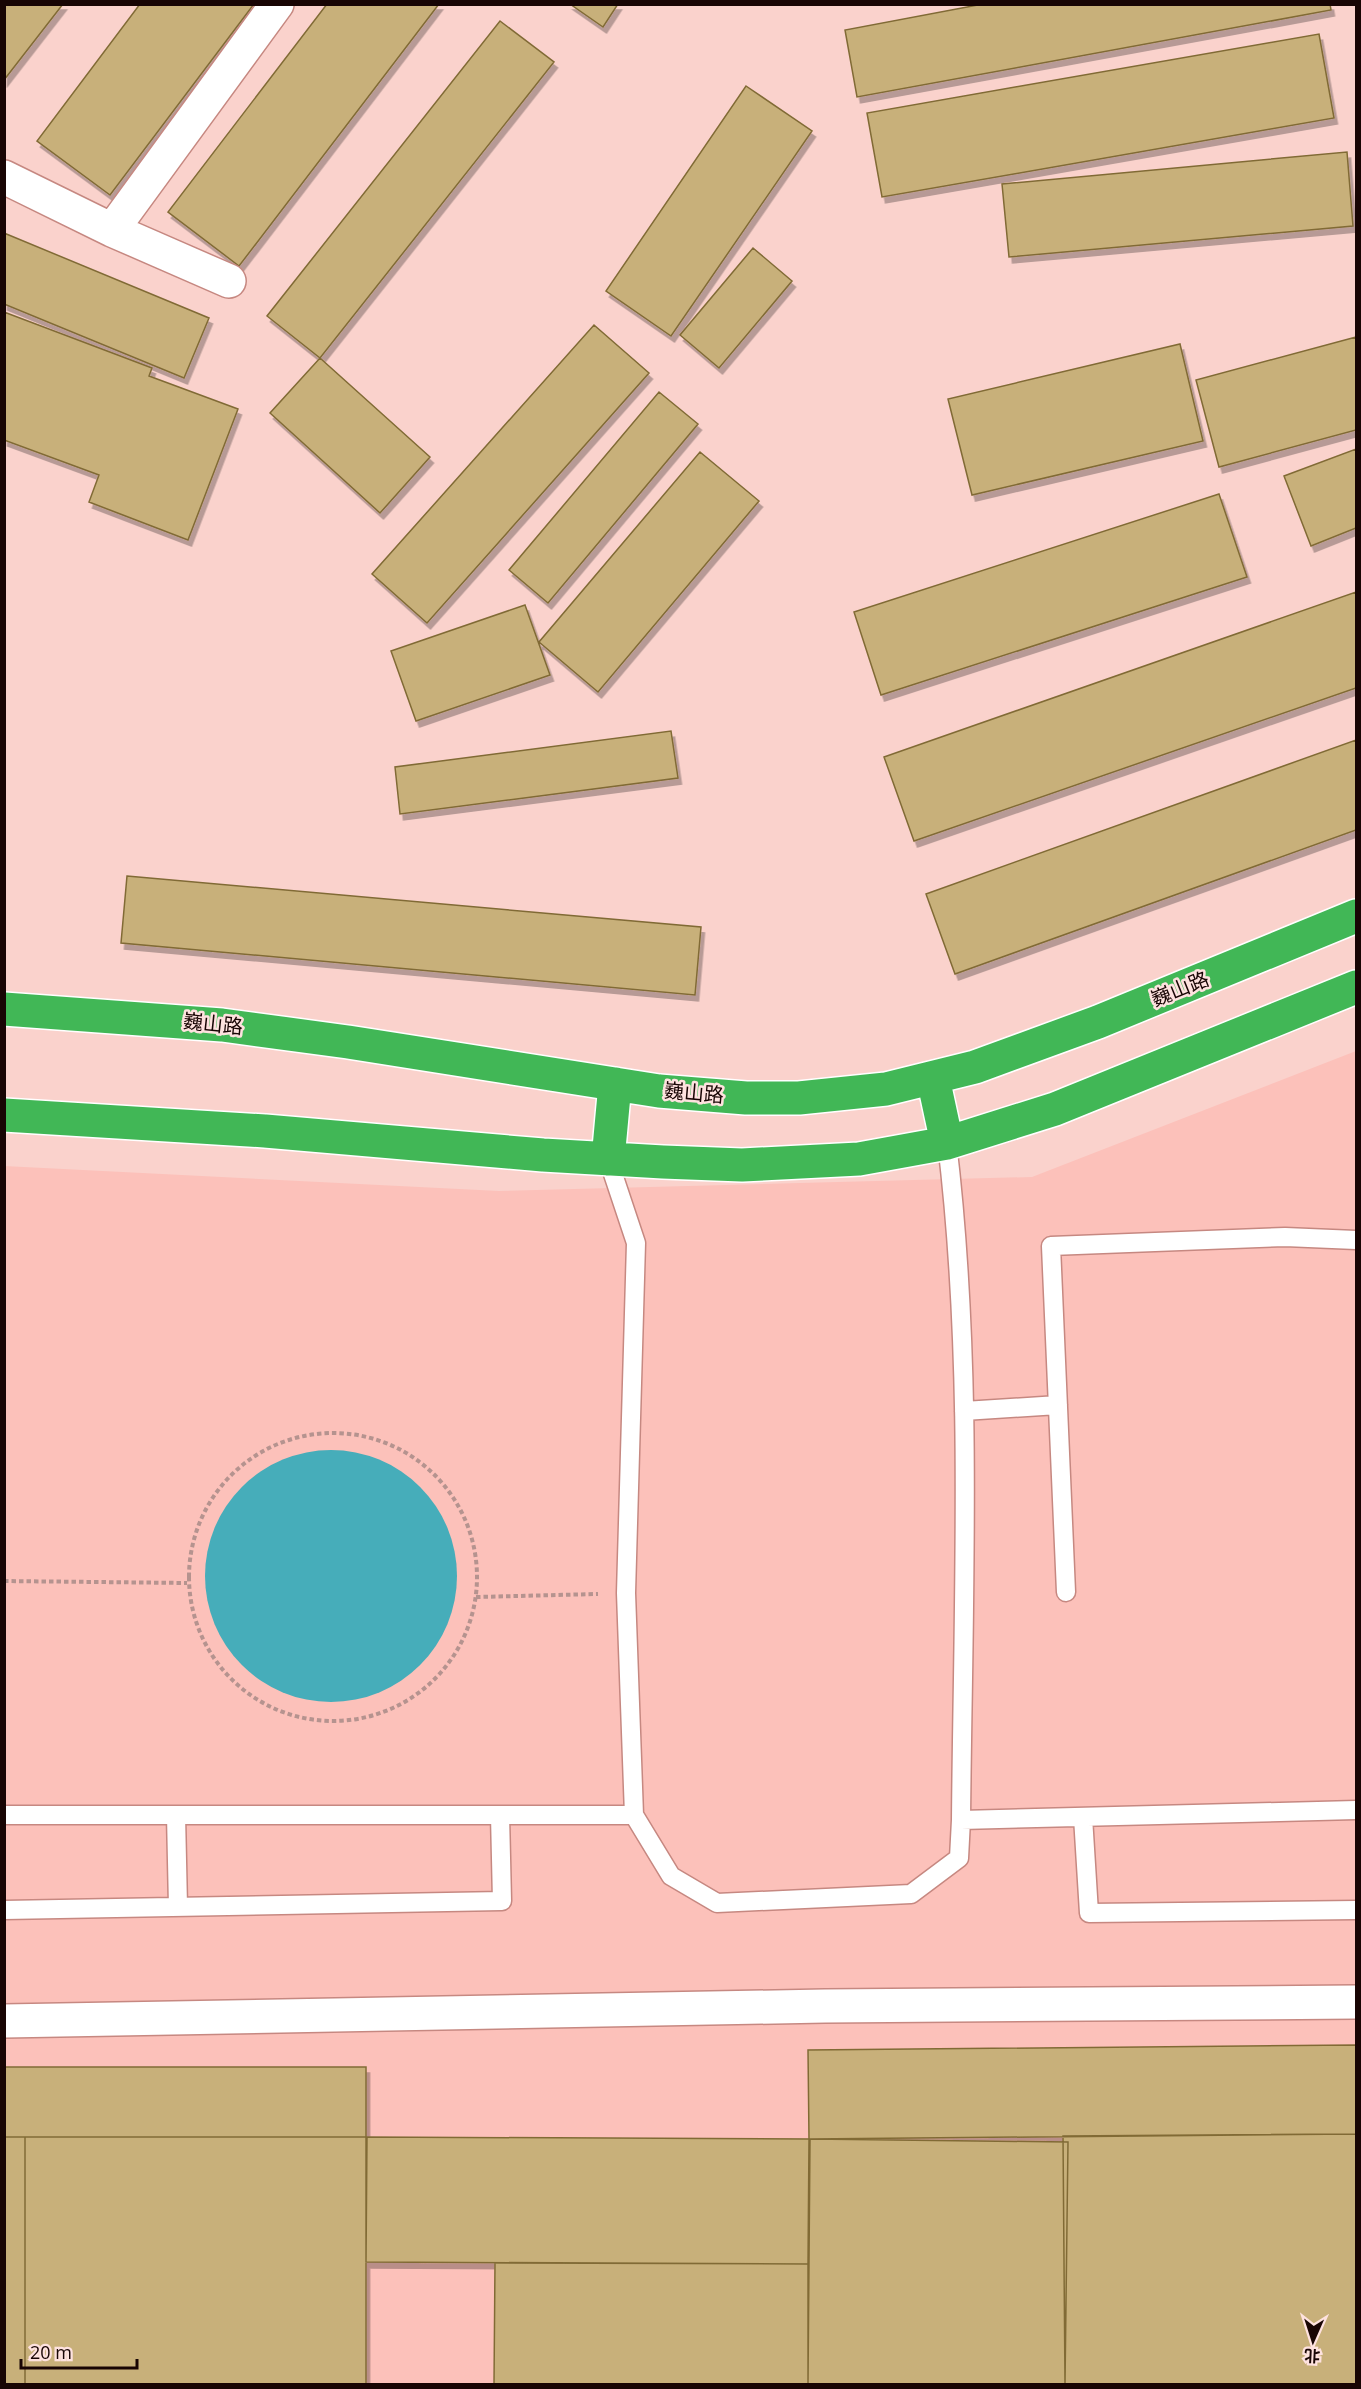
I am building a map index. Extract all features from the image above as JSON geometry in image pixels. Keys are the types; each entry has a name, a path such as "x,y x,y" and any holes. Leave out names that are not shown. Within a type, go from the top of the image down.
{"highway":[{"name":"巍山路","path":"4,1009 159,1019 274,1031 615,1084 702,1095 799,1098 886,1089 975,1067 1098,1022 1356,916"},
{"path":"4,1115 266,1131 608,1159 742,1165 859,1159 946,1143 1055,1109 1356,987"},
{"path":"933,1078 946,1143"},
{"path":"608,1159 615,1084"}],"street":[{"path":"112,230 277,4"},
{"path":"4,177 112,230 229,280"},
{"path":"4,2021 813,2006 1356,2002"}],"lane":[{"path":"608,1159 636,1243 626,1593 634,1815 671,1876 717,1904 911,1894 959,1858 964,1412 957,1226 946,1143"},
{"path":"1066,1592 1051,1246 1285,1237 1356,1240"},
{"path":"964,1412 1058,1405"},
{"path":"961,1820 1356,1810"},
{"path":"4,1815 634,1815"},
{"path":"176,1815 178,1907"},
{"path":"4,1910 502,1901 500,1815"},
{"path":"1083,1817 1089,1913 1356,1910"}],"path":[{"path":"332,1431 389,1442 438,1475 470,1524 480,1580 476,1597 467,1637 432,1684 385,1713 331,1722 277,1711 231,1681 200,1637 187,1583 195,1525 226,1476 275,1442 332,1431"},
{"path":"4,1581 187,1583"},
{"path":"476,1597 626,1593"}],"shaded area":[{"path":"1356,1051 1356,2384 5,2384 4,1166 499,1191 1032,1177"}],"water":[{"path":"319,1450 343,1450 379,1459 401,1471 420,1487 436,1506 448,1528 455,1551 457,1576 455,1601 448,1624 436,1646 420,1665 401,1681 379,1693 343,1702 319,1702 283,1693 261,1681 234,1656 226,1646 210,1613 205,1588 205,1564 214,1528 226,1506 251,1479 261,1471 294,1455"}],"building":[{"path":"4,4 63,4 4,80"},
{"path":"140,4 254,4 110,195 37,141"},
{"path":"327,4 439,4 239,266 168,212"},
{"path":"570,4 618,4 603,27"},
{"path":"983,4 1330,4 1331,10 857,97 845,30"},
{"path":"500,21 554,62 320,358 267,316"},
{"path":"1319,34 1334,118 882,197 867,113"},
{"path":"746,86 812,131 671,336 606,291"},
{"path":"1347,152 1353,226 1009,257 1002,184"},
{"path":"4,233 209,318 184,378 4,304"},
{"path":"753,248 792,281 719,368 680,335"},
{"path":"4,312 152,368 149,376 238,409 188,540 89,502 99,475 4,440"},
{"path":"594,325 649,373 427,623 372,574"},
{"path":"1356,337 1356,430 1219,467 1196,380"},
{"path":"1180,344 1203,441 972,495 948,399"},
{"path":"320,358 430,457 380,513 270,413"},
{"path":"659,392 698,424 548,603 509,570"},
{"path":"1356,449 1356,528 1311,546 1284,476"},
{"path":"700,452 759,501 598,692 539,642"},
{"path":"1219,494 1247,577 881,695 854,612"},
{"path":"1356,592 1356,688 914,841 884,757"},
{"path":"525,605 550,675 416,721 391,651"},
{"path":"671,731 678,778 400,814 395,767"},
{"path":"1356,740 1356,830 955,974 926,894"},
{"path":"127,876 701,927 695,995 121,943"},
{"path":"1356,2045 1356,2134 809,2139 808,2050"},
{"path":"4,2067 366,2067 366,2137 4,2137"},
{"path":"1356,2134 1356,2384 1065,2384 1063,2136"},
{"path":"4,2137 25,2137 25,2384 4,2384"},
{"path":"25,2137 366,2137 366,2384 25,2384"},
{"path":"367,2137 809,2139 808,2264 366,2262"},
{"path":"810,2139 1068,2142 1065,2384 808,2384"},
{"path":"495,2263 808,2264 808,2384 494,2384"}]}
